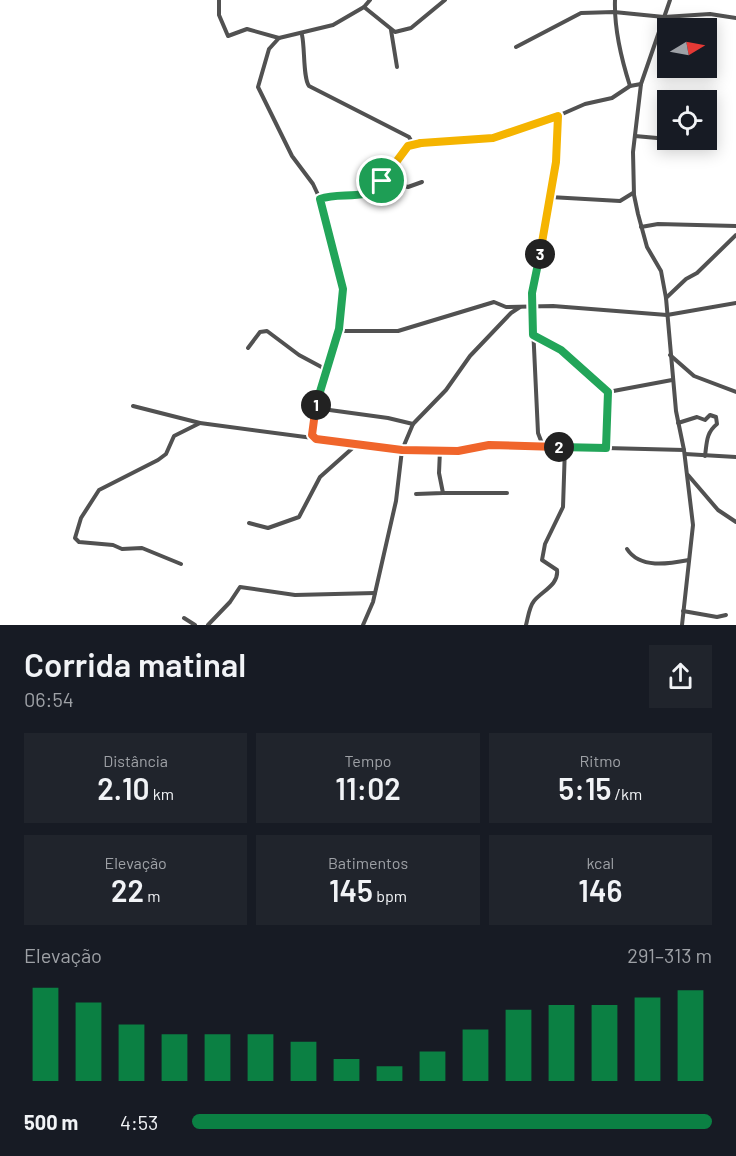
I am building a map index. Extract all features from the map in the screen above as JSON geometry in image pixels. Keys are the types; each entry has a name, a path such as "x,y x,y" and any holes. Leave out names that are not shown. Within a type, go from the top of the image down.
{"street":[{"path":"219,0 219,15 228,36 247,29 279,38 333,25 364,7 370,0"},
{"path":"364,7 395,32 411,28 446,0"},
{"path":"615,0 614,12 623,64 630,86"},
{"path":"670,0 641,84 635,136 634,192 647,247 661,271 666,298 672,380 685,452 693,525 682,625"},
{"path":"516,47 581,13 614,12 664,17 710,14 736,18"},
{"path":"391,30 397,67"},
{"path":"302,34 306,51 305,81 309,86 409,137 413,144"},
{"path":"279,38 269,49 258,87 292,156 313,184 320,199 343,289 338,331 315,408 313,438"},
{"path":"320,199 330,196 366,195 376,190 413,144 493,138 558,116 585,104 612,98 630,86 641,84"},
{"path":"543,446 538,433 532,305 556,162 558,116"},
{"path":"635,136 657,138"},
{"path":"382,181 408,187 422,182"},
{"path":"550,197 621,201 634,192"},
{"path":"641,227 658,224 736,226"},
{"path":"666,298 697,273 736,235"},
{"path":"338,331 398,331 494,302 506,307 532,305 667,315 736,303"},
{"path":"363,625 375,593 396,501 402,450 413,424 446,390 470,356 511,313 521,306"},
{"path":"248,348 260,332 267,331 299,355 327,370"},
{"path":"533,335 561,350 608,392"},
{"path":"670,355 694,376 736,392"},
{"path":"608,392 672,380"},
{"path":"606,448 608,392"},
{"path":"134,406 200,423 237,426 283,435 402,450 458,451 489,445 543,446 685,452 705,456 736,457"},
{"path":"315,408 388,418 413,424"},
{"path":"678,423 697,417 705,420 710,416 716,417 717,424 710,430 706,439 705,456"},
{"path":"181,564 142,548 122,549 113,545 79,542 75,538 81,518 99,490 158,460 166,454 174,436 200,423"},
{"path":"249,523 268,528 299,517 320,477 357,444"},
{"path":"526,625 533,602 551,586 557,575 557,570 542,560 548,537 562,510 565,447"},
{"path":"440,450 439,473 443,493"},
{"path":"687,475 718,510 732,522 736,522"},
{"path":"417,494 507,493"},
{"path":"627,549 632,557 641,562 666,563 689,560"},
{"path":"208,625 240,587 295,595 375,593"},
{"path":"682,611 717,617 726,615"},
{"path":"184,618 195,625"}],"route":[{"path":"558,116 556,162 543,244 532,293 533,335 561,350 608,392 606,394 606,448 489,445 458,451 402,450 313,438 315,408 339,329 343,289 320,199 330,196 366,195 376,190 382,181 408,146 413,144 493,138 558,116"}]}
